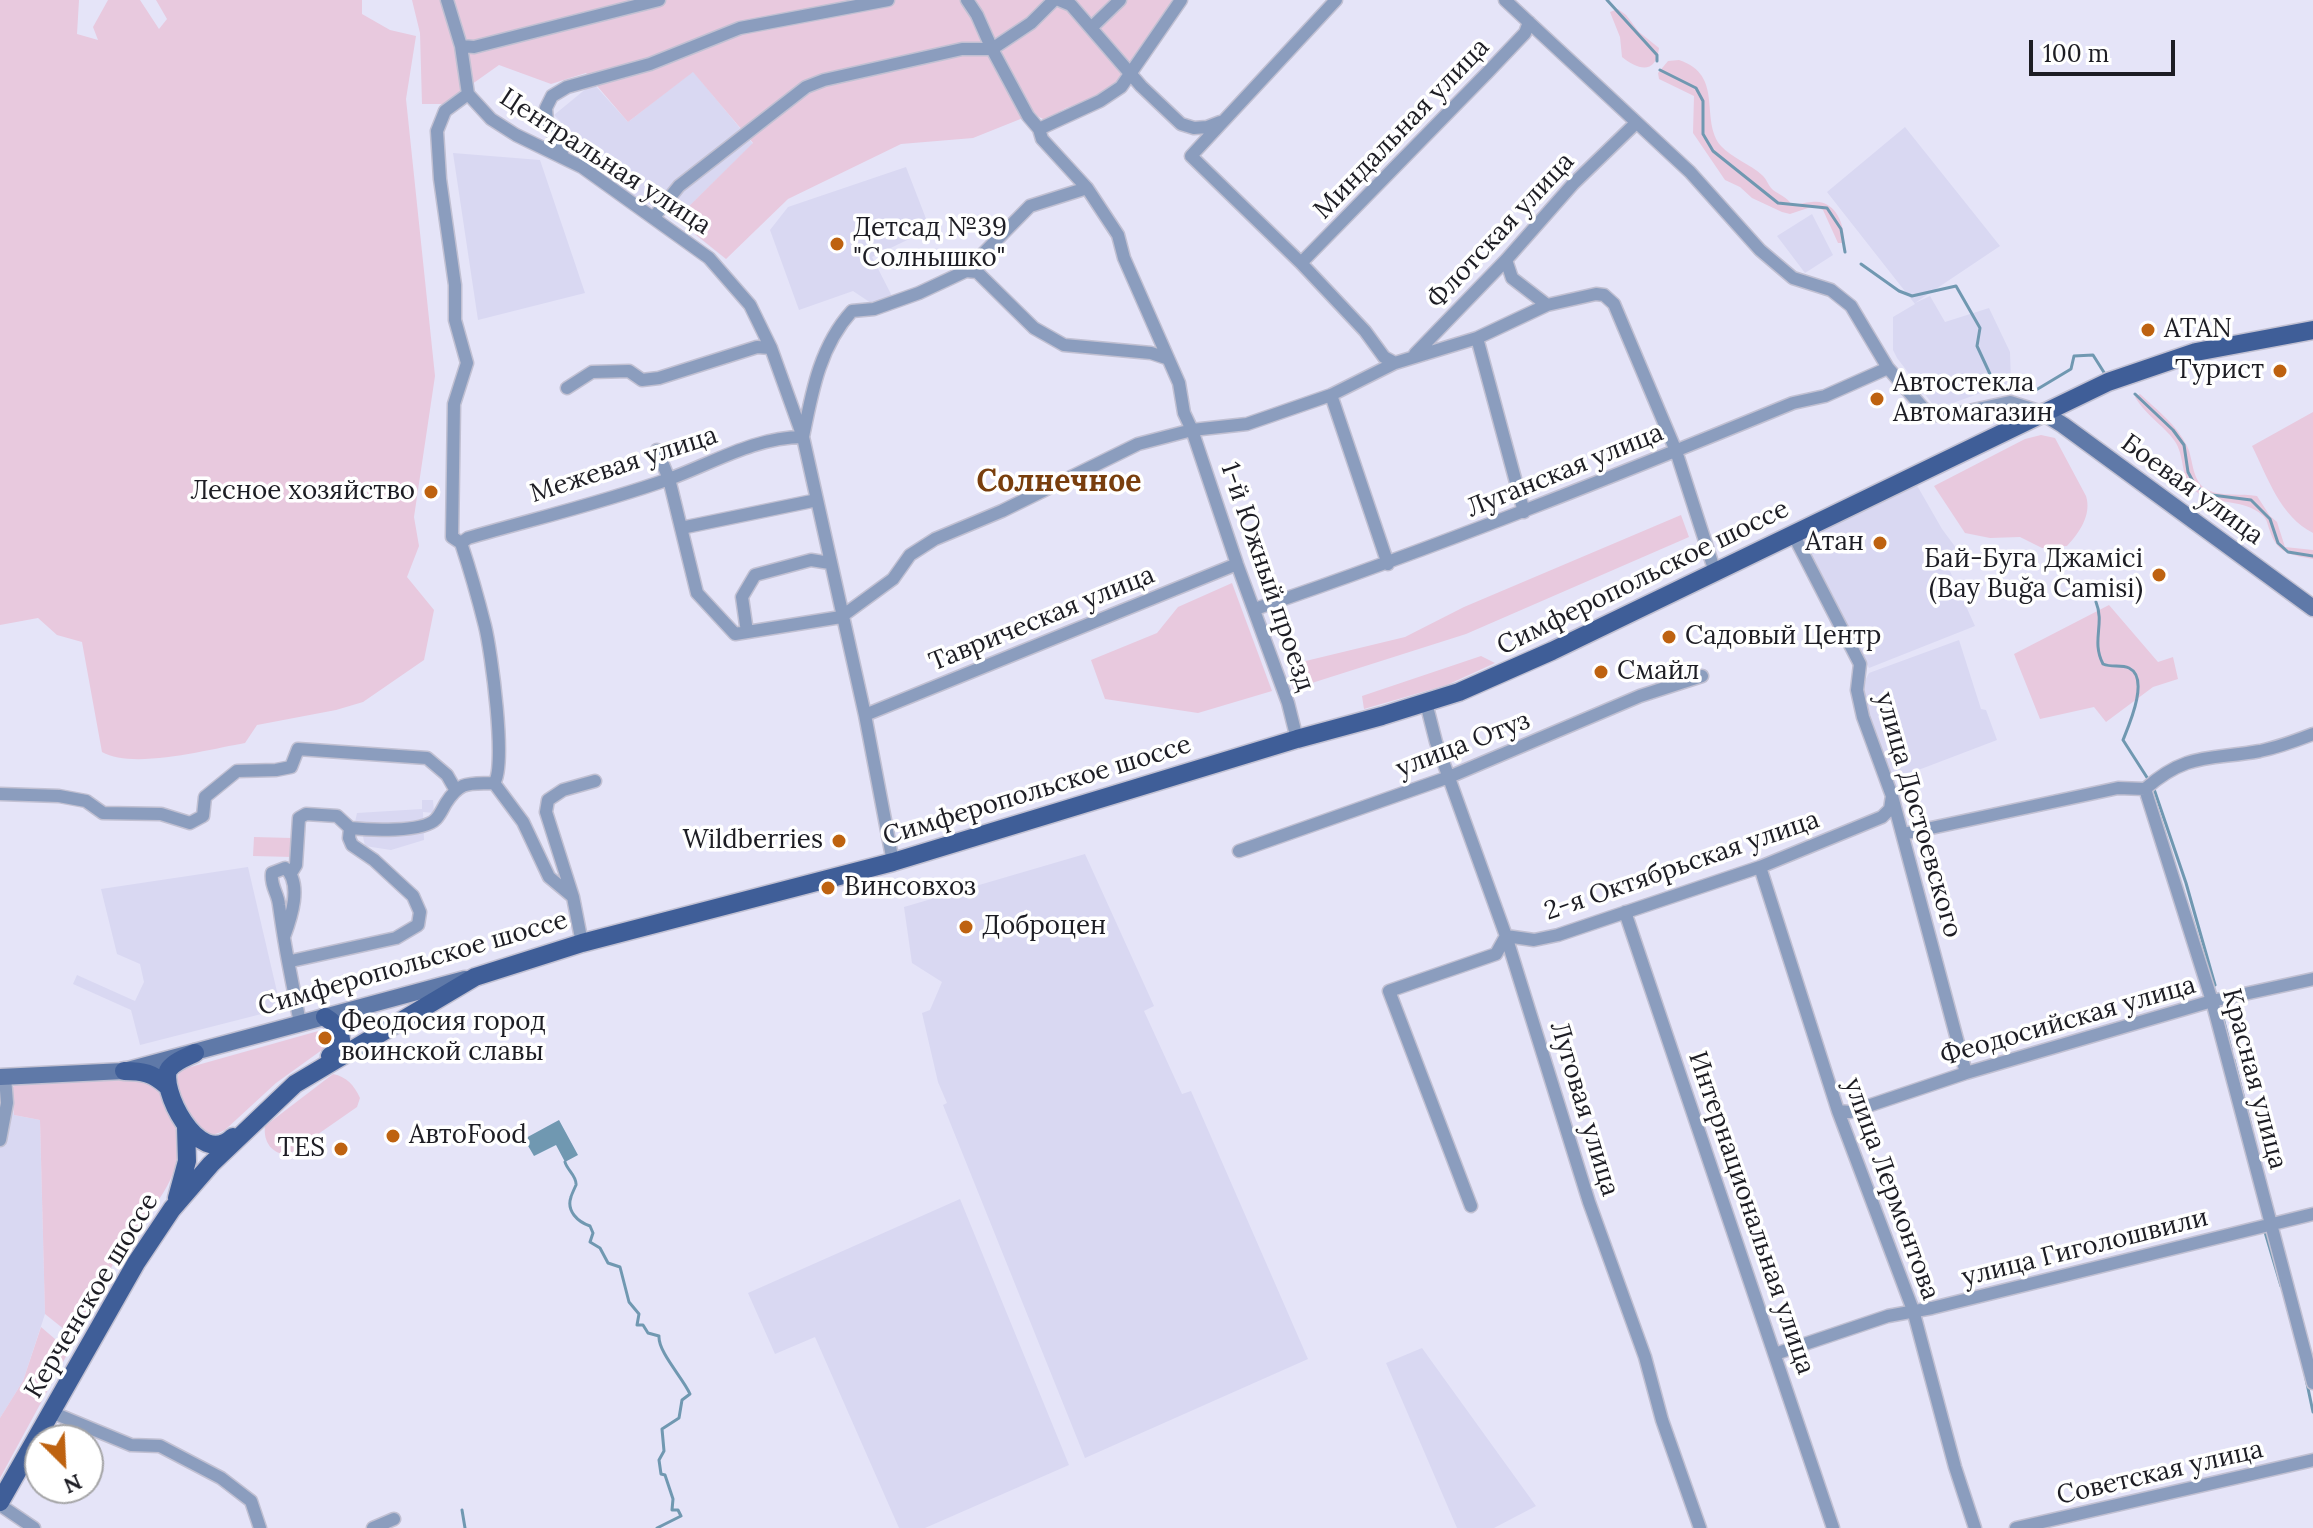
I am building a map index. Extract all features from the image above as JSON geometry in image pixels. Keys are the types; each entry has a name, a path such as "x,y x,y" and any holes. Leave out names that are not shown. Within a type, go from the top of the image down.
{"main road":[{"name":"Симферопольское шоссе","path":"3,1077 124,1071 159,1063 475,977 582,943 893,862 1426,703 1505,673 2108,382 2196,352 2313,330"},
{"name":"Боевая улица","path":"2042,412 2313,608"},
{"path":"195,1053 169,1070 167,1086 186,1127 203,1142 213,1146 226,1144 295,1084 475,977"},
{"path":"325,1017 340,1029 342,1038 341,1048 329,1057 329,1062"},
{"path":"124,1071 145,1071 167,1086"},
{"name":"Керченское шоссе","path":"0,1503 136,1263 172,1209 254,1121"},
{"path":"172,1209 185,1171 186,1127"}],"street":[{"path":"291,873 296,865 299,818 306,814 337,816 350,828 376,831 427,825 436,820 455,789 463,784 494,783 499,777 500,754 486,630 461,543 452,537 454,404 467,363 455,320 455,285 440,179 437,131 445,111 468,94 461,46 447,0"},
{"path":"461,46 474,47 659,0"},
{"path":"563,156 547,122 546,108 552,96 567,87 650,64 740,28 888,0"},
{"name":"1-й Южный проезд","path":"967,0 1042,139 1087,188 1118,235 1124,258 1179,383 1184,413 1288,703 1297,739"},
{"path":"654,217 679,186 806,87 824,80 962,49 992,49 1031,23 1057,0 1071,5 1131,74 1181,124 1194,128 1223,121"},
{"path":"1091,28 1120,0"},
{"path":"1039,129 1100,101 1121,87 1181,0"},
{"path":"1336,0 1191,156 1301,263 1365,331 1384,357 1395,363"},
{"path":"1505,0 1690,172 1771,260 1793,278 1831,290 1851,306 1888,368 1923,408 1936,415 1950,415 2010,402 2042,412"},
{"name":"Миндальная улица","path":"1301,263 1496,64 1525,33 1529,22"},
{"name":"Центральная улица","path":"468,94 491,119 516,135 563,156 709,258 750,305 771,348 803,437 865,715 893,862"},
{"name":"Флотская улица","path":"1395,363 1418,353 1573,184 1636,123"},
{"name":"Центральная улица","path":"803,437 822,357 837,328 852,311 874,309 966,271 1030,206 1087,188"},
{"path":"1506,260 1512,278 1547,305"},
{"path":"966,271 977,272 1034,328 1064,345 1151,353 1166,358"},
{"path":"657,450 669,479 697,593 735,634 841,617 893,579 910,555 935,539 1002,511 1138,444 1192,430 1247,424 1331,395 1395,363 1477,338 1547,305 1596,294 1604,295 1614,304 1676,451 1715,572"},
{"path":"1477,338 1524,512"},
{"path":"567,388 592,372 629,371 642,380 659,378 757,347 771,348"},
{"name":"Луганская улица","path":"1255,609 1388,564 1793,403 1825,396 1888,368"},
{"path":"1331,395 1388,564"},
{"name":"Межевая улица","path":"461,543 468,538 669,479 723,456 784,437 803,437"},
{"path":"681,528 817,500"},
{"name":"улица Достоевского","path":"1793,534 1860,664 1857,690 1903,834 1966,1073"},
{"path":"747,632 742,597 755,575 811,560 830,563"},
{"name":"Таврическая улица","path":"865,715 1237,564"},
{"name":"улица Отуз","path":"1239,851 1449,777 1640,696 1702,676"},
{"name":"Луговая улица","path":"1426,703 1506,936 1589,1202 1645,1357 1662,1420 1700,1528"},
{"path":"1903,834 2118,788 2145,789 2162,774 2186,761 2257,752 2287,745 2313,734"},
{"path":"0,794 59,796 86,801 103,813 161,814 190,823 203,816 205,797 237,771 291,767 298,749 427,758 447,775 455,789"},
{"path":"582,943 573,897 546,812 548,800 563,790 595,781"},
{"path":"494,783 523,822 549,877 573,897"},
{"name":"Красная улица","path":"2145,789 2212,1001 2269,1226 2313,1383"},
{"name":"2-я Октябрьская улица","path":"1506,936 1534,940 1558,935 1760,867 1882,817 1890,809 1892,796"},
{"path":"289,966 291,961 396,938 418,925 420,912 413,896 374,860 352,845 350,828"},
{"name":"улица Лермонтова","path":"1760,867 1838,1111 1913,1310 1955,1467 1975,1528"},
{"path":"284,937 295,892 291,873 285,868 272,873 270,883 279,902 284,937 289,966 300,1023"},
{"name":"Интернациональная улица","path":"1625,912 1833,1528"},
{"path":"1471,1206 1389,991 1496,954 1506,936"},
{"name":"Феодосийская улица","path":"1838,1111 1850,1112 1966,1073 2212,1001 2313,979"},
{"path":"0,1140 7,1103 3,1077"},
{"name":"улица Гиголошвили","path":"1775,1354 1913,1310 1932,1308 2313,1214"},
{"path":"51,1412 131,1445 160,1446 221,1478 251,1501 260,1528"},
{"name":"Советская улица","path":"2016,1528 2313,1460"},
{"path":"0,1503 34,1528"},
{"path":"373,1528 394,1519"}],"shaded area":[{"path":"0,0 79,0 77,34 98,40 93,27 108,0 140,0 159,29 167,19 156,0 362,0 362,14 390,30 416,36 406,99 435,376 414,517 419,546 407,577 434,610 424,660 363,702 257,725 245,743 152,759 116,757 102,752 82,642 57,635 38,618 0,625"},
{"path":"412,0 1172,0 1124,77 1101,97 1066,108 1045,120 1033,114 973,138 901,144 788,199 726,259 676,219 753,143 693,72 628,122 586,73 551,84 499,65 444,104 422,104 420,33"},
{"path":"1618,9 1659,48 1650,66 1640,67 1622,57 1620,37 1610,12"},
{"path":"1679,60 1702,76 1707,87 1712,124 1721,146 1762,175 1771,188 1792,205 1809,202 1827,204 1837,214 1843,228 1844,243 1838,243 1823,210 1814,206 1790,214 1782,212 1752,198 1740,187 1725,180 1693,133 1694,96 1659,79 1658,73 1668,61"},
{"path":"693,71 753,144 676,219 636,198 554,115 593,83 628,122"},
{"path":"1905,127 2000,246 1915,303 1930,296 1945,322 1989,308 2010,352 2011,382 1953,403 1934,406 1893,350 1893,317 1915,304 1827,192"},
{"path":"453,153 540,160 585,293 478,320"},
{"name":"Детсад №39 \"Солнышко\"","path":"906,167 930,229 872,257 893,298 874,305 853,291 799,310 770,230 788,207"},
{"path":"1812,214 1833,255 1805,273 1777,236"},
{"path":"2140,394 2183,438 2196,476 2203,486 2219,493 2257,496 2277,522 2285,547 2313,550 2313,559 2281,549 2265,519 2255,510 2214,500 2192,488 2185,476 2176,443 2140,404 2135,397"},
{"path":"2313,412 2313,533 2283,506 2252,446"},
{"path":"2041,435 2055,438 2086,496 2086,517 2076,535 2067,546 2042,548 2020,537 1990,538 1965,533 1934,486 2025,439"},
{"name":"Атан","path":"1915,482 1942,529 1965,560 1949,569 1975,626 1869,668 1799,536"},
{"path":"1681,515 1689,537 1466,634 1293,689 1289,665 1405,637 1464,607"},
{"path":"1232,583 1272,691 1198,713 1105,699 1091,660 1157,633 1178,607"},
{"path":"2109,605 2158,662 2173,657 2178,679 2153,687 2106,722 2094,707 2040,719 2014,654"},
{"path":"1959,640 1981,709 1986,710 1997,740 1892,780 1861,698 1861,688 1869,673"},
{"path":"1481,656 1495,663 1447,685 1364,709 1362,696"},
{"path":"422,800 433,800 434,813 423,812 424,840 391,850 365,846 361,827 354,827 357,813 422,809"},
{"path":"254,837 292,838 292,857 253,856"},
{"path":"1085,854 1154,1006 1144,1011 1182,1094 1191,1091 1308,1359 1085,1458 943,1105 947,1103 938,1082 922,1013 930,1010 942,982 912,963 904,907"},
{"path":"248,867 281,1009 140,1045 131,1010 73,984 77,975 135,1001 144,982 140,964 117,954 101,889"},
{"path":"329,1028 333,1042 276,1083 225,1130 206,1133 190,1116 178,1090 178,1076 182,1070"},
{"path":"333,1074 346,1079 355,1089 360,1098 357,1107 288,1155 273,1150 266,1137 265,1126"},
{"path":"139,1079 159,1093 171,1114 178,1154 174,1172 115,1261 75,1338 45,1314 40,1120 14,1115 11,1089 15,1085"},
{"path":"0,1094 10,1094 14,1115 40,1120 45,1314 23,1381 0,1418"},
{"path":"559,1120 578,1155 565,1162 556,1145 534,1156 524,1139"},
{"path":"960,1199 1069,1465 925,1528 899,1528 815,1337 775,1354 748,1293"},
{"path":"41,1327 69,1351 29,1424 24,1424 24,1434 0,1478 0,1418 23,1381"},
{"path":"1422,1348 1536,1506 1494,1528 1457,1528 1386,1363"}],"waterway":[{"path":"1607,0 1657,55 1657,61"},
{"path":"1660,70 1696,88 1703,101 1703,134 1713,151 1778,203 1827,208 1841,229 1845,252"},
{"path":"1861,264 1899,291 1912,296 1956,286 1980,328 1977,346 1996,387 2036,390 2071,369 2074,356 2093,355 2105,374"},
{"path":"2135,394 2173,430 2184,445 2188,472 2196,487 2212,495 2251,500 2270,519 2278,543 2288,552 2313,556"},
{"path":"2096,602 2098,648 2103,664 2129,668 2138,681 2136,702 2123,740 2148,779"},
{"path":"2154,789 2186,883 2215,985"},
{"path":"2220,1006 2231,1049"},
{"path":"2234,1060 2251,1126"},
{"path":"565,1162 576,1182 570,1202 572,1211 577,1219 590,1226 593,1233 590,1242 600,1248 608,1263 620,1267 629,1302 639,1314 637,1325 643,1325 648,1333 659,1336 662,1350 690,1394 682,1400 679,1418 662,1429 664,1451 659,1460 661,1474 665,1475 673,1499 672,1510 678,1510 681,1516 657,1528"},
{"path":"2265,1232 2281,1286"},
{"path":"2305,1374 2313,1412"},
{"path":"462,1510 465,1528"}],"place":[{"name":"Детсад №39 \"Солнышко\"","path":"837,244"},
{"name":"ATAN","path":"2148,330"},
{"name":"Турист","path":"2280,371"},
{"name":"Автостекла Автомагазин","path":"1877,399"},
{"name":"Лесное хозяйство","path":"431,492"},
{"name":"Атан","path":"1880,543"},
{"name":"Бай-Буга Джамісі (Bay Buğa Camisi)","path":"2159,575"},
{"name":"Садовый Центр","path":"1669,637"},
{"name":"Смайл","path":"1601,672"},
{"name":"Wildberries","path":"839,841"},
{"name":"Винсовхоз","path":"828,888"},
{"name":"Доброцен","path":"966,927"},
{"name":"Феодосия город воинской славы","path":"325,1038"},
{"name":"АвтоFood","path":"393,1136"},
{"name":"TES","path":"341,1149"}],"district":[{"name":"Солнечное","path":"1059,482"}]}
